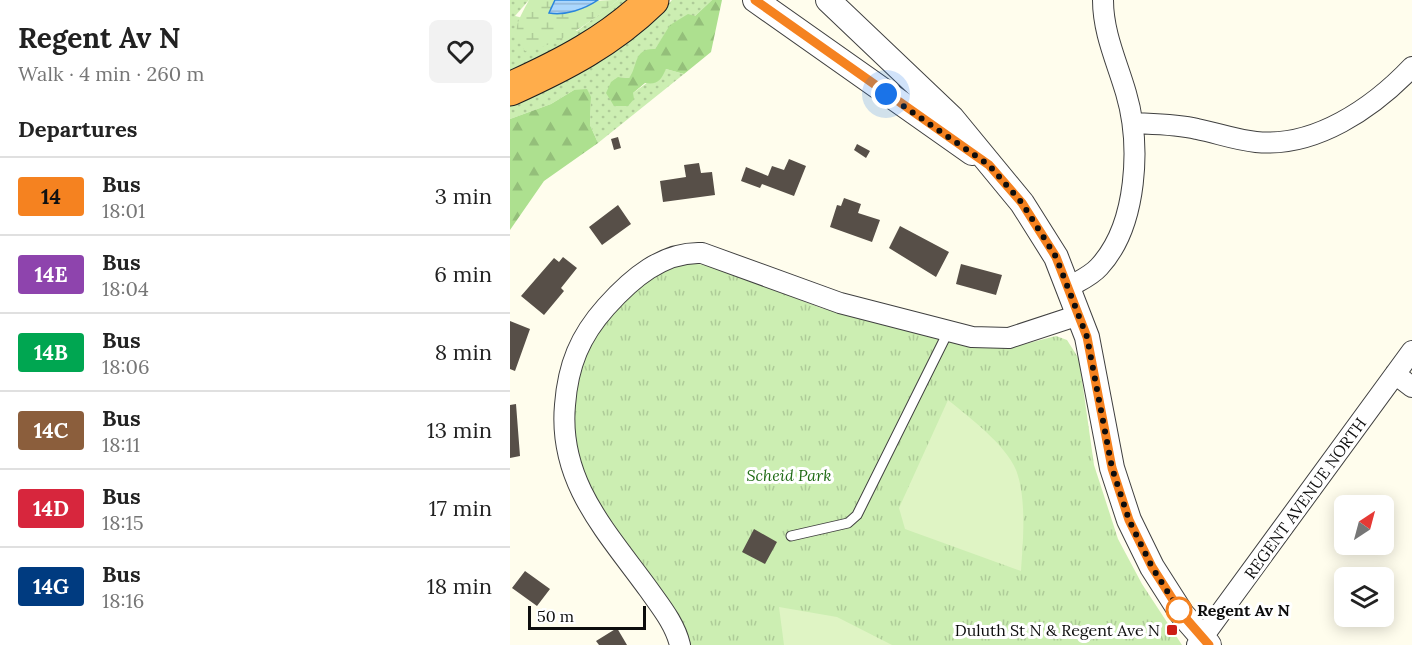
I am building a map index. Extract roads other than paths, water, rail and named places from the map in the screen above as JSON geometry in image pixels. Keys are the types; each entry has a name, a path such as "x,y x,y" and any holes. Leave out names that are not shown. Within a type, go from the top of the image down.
{"highway":[{"path":"510,89 580,56 606,40 652,0"}],"street":[{"path":"755,0 989,165"},
{"path":"828,0 952,118 1022,203 1056,257 1079,315 1096,375 1112,468 1129,520 1152,567 1202,642"},
{"path":"1069,287 1091,275 1105,260 1130,204 1134,167 1133,123 1110,44 1103,0"},
{"path":"1133,123 1195,128 1256,142 1283,142 1313,136 1343,121 1381,96 1412,67"},
{"path":"680,645 667,615 593,513 572,474 563,419 567,380 579,344 596,319 621,291 652,267 679,254 702,253 819,297 948,332 985,339 1009,338 1079,315"},
{"name":"REGENT AVENUE NORTH","path":"1202,642 1412,351"},
{"path":"1395,374 1412,387"}],"lane":[{"path":"790,536 848,523 857,515 948,332"}],"water":[{"path":"555,0 598,0 575,11 562,14 549,13"}],"place":[{"name":"Regent Av N","path":"1179,610"},
{"name":"Duluth St N & Regent Ave N","path":"1172,630"}],"park label":[{"name":"Scheid Park","path":"789,475"}]}
